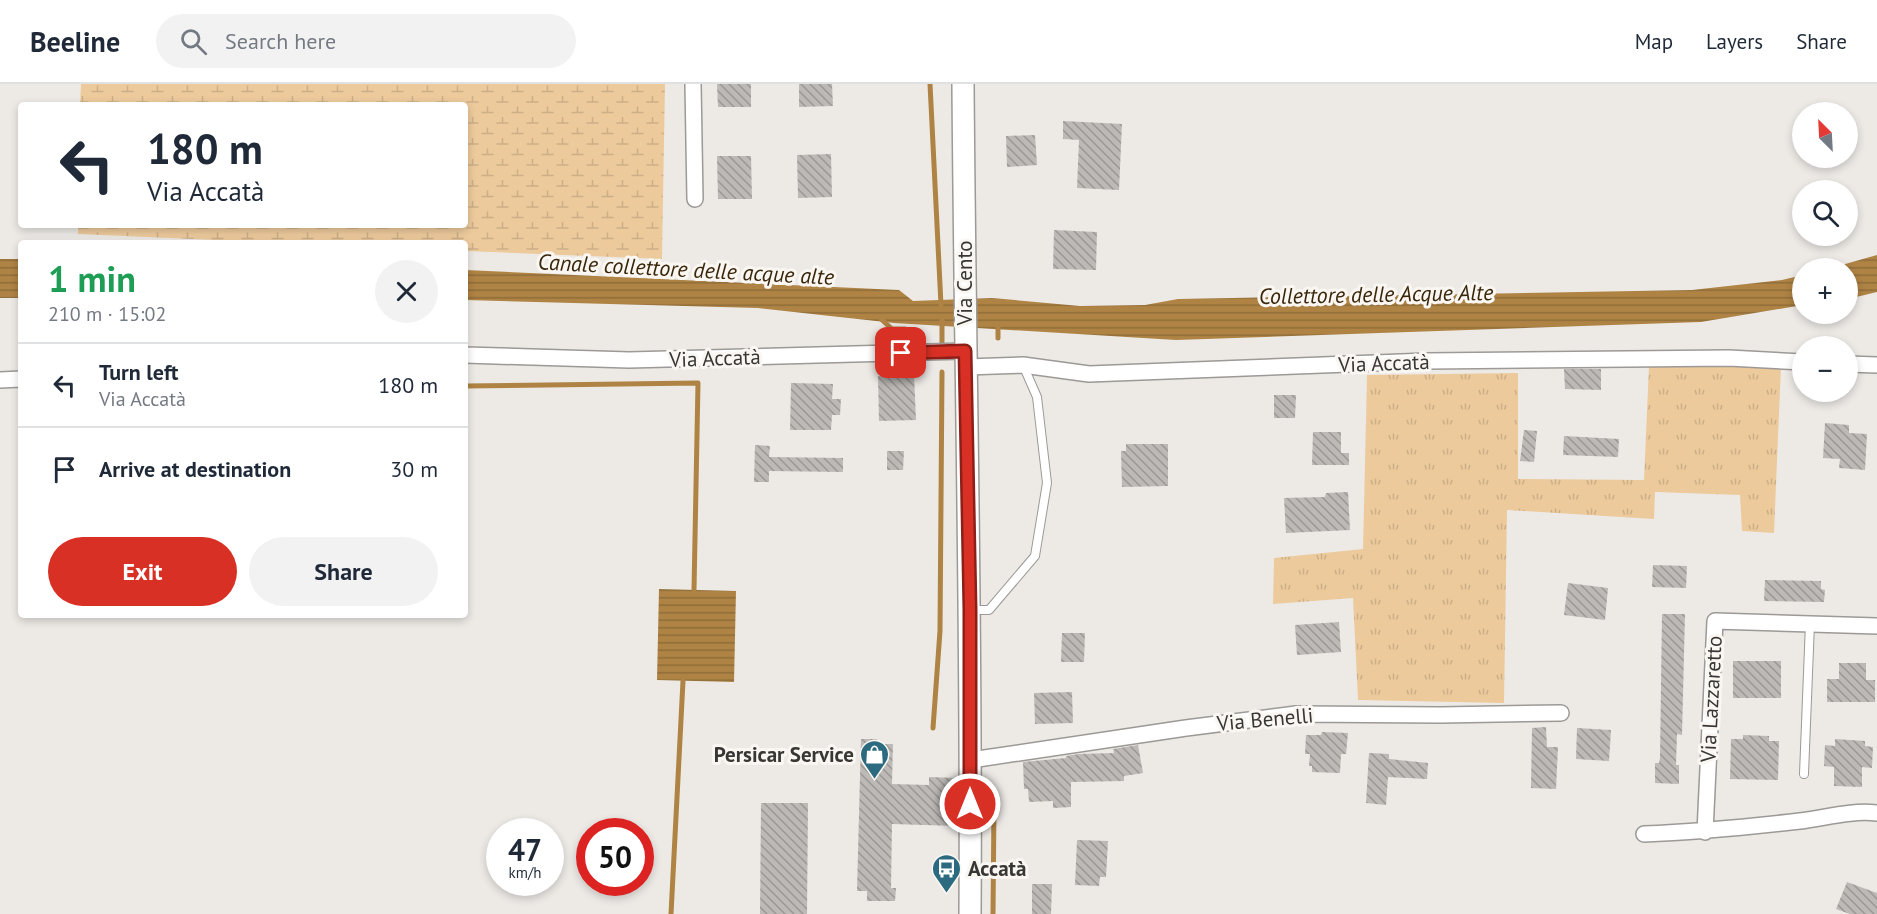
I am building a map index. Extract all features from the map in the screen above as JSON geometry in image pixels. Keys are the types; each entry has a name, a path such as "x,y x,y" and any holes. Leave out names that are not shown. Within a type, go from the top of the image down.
{"main road":[{"name":"Via Cento","path":"963,84 970,610 970,914"}],"street":[{"path":"693,84 695,199"},
{"name":"Via Accatà","path":"468,355 629,360 965,352 1023,365 1089,374 1427,361 1729,358 1792,361"},
{"path":"1858,364 1877,365"},
{"path":"0,380 18,379"},
{"name":"Via Lazzaretto","path":"1705,832 1715,621 1877,626"},
{"name":"Via Benelli","path":"971,760 1296,714 1441,715 1562,712"},
{"path":"1644,834 1705,832 1810,820 1863,811 1877,813"}],"lane":[{"path":"970,610 989,610 1035,556 1047,483 1037,397 1023,365"},
{"path":"1804,774 1810,623"}],"green space":[{"path":"81,84 665,84 662,259 468,251 468,240 216,240 78,234 78,228 468,228 468,102 80,102"},
{"path":"1649,366 1781,366 1774,533 1742,531 1740,495 1655,492 1654,519 1507,510 1504,703 1358,700 1353,598 1273,604 1274,558 1363,549 1367,375 1518,373 1518,479 1644,480"}],"shaded area":[{"path":"1877,255 1877,292 1858,297 1858,260"},
{"path":"0,259 18,259 18,298 0,298"},
{"path":"468,270 899,290 913,301 992,298 1080,306 1145,305 1178,299 1692,290 1792,278 1792,307 1701,322 1176,340 894,323 758,308 468,300"},
{"path":"659,589 736,591 734,682 657,680"}],"building":[{"path":"717,84 751,84 751,107 718,107"},
{"path":"799,84 832,84 833,106 799,107"},
{"path":"1063,121 1122,124 1119,190 1077,188 1079,140 1063,139"},
{"path":"1035,135 1037,165 1007,167 1006,136"},
{"path":"831,154 832,197 798,198 797,155"},
{"path":"717,156 751,156 752,199 718,199"},
{"path":"1054,230 1097,232 1096,270 1053,269"},
{"path":"1564,369 1601,369 1601,390 1565,389"},
{"path":"914,375 916,420 879,421 878,376"},
{"path":"791,383 833,384 832,399 841,399 840,415 832,415 831,430 790,430"},
{"path":"1274,395 1296,395 1295,418 1274,418"},
{"path":"1825,423 1849,425 1849,433 1867,434 1865,470 1839,468 1840,459 1823,458"},
{"path":"1524,430 1537,431 1534,462 1520,461"},
{"path":"1313,432 1341,432 1341,453 1349,453 1349,465 1312,465"},
{"path":"1564,436 1619,439 1618,457 1563,455"},
{"path":"1126,444 1168,444 1168,486 1122,487 1121,451 1126,451"},
{"path":"755,445 770,446 769,457 843,458 843,472 769,471 769,482 754,482"},
{"path":"887,451 904,451 903,470 887,470"},
{"path":"1348,492 1350,530 1286,533 1284,498 1325,497 1326,493"},
{"path":"1653,565 1687,566 1686,588 1652,587"},
{"path":"1765,580 1821,581 1821,589 1825,590 1824,602 1764,601"},
{"path":"1568,583 1608,588 1605,620 1564,615"},
{"path":"1662,614 1685,614 1682,735 1677,734 1676,765 1679,765 1679,784 1655,783 1655,763 1659,763 1660,758"},
{"path":"1339,622 1341,652 1297,655 1295,625"},
{"path":"1062,633 1085,633 1084,662 1061,662"},
{"path":"1733,661 1781,661 1781,698 1733,698"},
{"path":"1839,663 1866,663 1866,680 1875,680 1875,702 1827,702 1827,679 1839,679"},
{"path":"1072,692 1073,723 1035,724 1034,693"},
{"path":"1546,727 1547,747 1558,747 1556,789 1531,788 1532,728"},
{"path":"1577,728 1611,730 1609,761 1576,759"},
{"path":"1322,732 1348,733 1346,754 1341,754 1340,773 1312,772 1312,766 1309,766 1310,754 1305,754 1306,735 1321,735"},
{"path":"1743,735 1769,736 1769,741 1779,741 1778,780 1730,779 1731,739 1743,739"},
{"path":"861,739 877,739 877,744 893,744 892,784 929,785 929,777 957,778 956,826 892,824 891,888 896,888 895,901 867,901 867,891 857,891"},
{"path":"1835,739 1865,741 1865,746 1873,747 1872,768 1862,767 1862,787 1834,786 1834,767 1824,766 1825,745 1835,746"},
{"path":"1138,745 1143,773 1124,776 1124,781 1071,782 1071,807 1053,808 1053,801 1029,802 1028,789 1024,789 1023,762 1066,758 1066,756 1079,754 1114,753 1113,749"},
{"path":"1369,753 1389,754 1389,759 1428,763 1427,779 1388,777 1386,805 1366,803"},
{"path":"761,803 808,803 807,914 760,914"},
{"path":"1077,840 1108,841 1106,877 1100,877 1099,886 1075,885"},
{"path":"1847,882 1877,893 1877,914 1850,914 1836,909"},
{"path":"1032,884 1052,884 1051,914 1032,914"}],"waterway":[{"path":"930,84 941,305"},
{"path":"881,319 892,329 905,329"},
{"path":"942,320 942,342"},
{"path":"998,324 998,338"},
{"path":"933,728 940,631 942,372"},
{"path":"468,386 698,383 694,590"},
{"path":"671,914 683,681"},
{"path":"993,914 994,805"}],"place":[{"name":"Persicar Service","path":"875,780"},
{"name":"Accatà","path":"947,894"}],"route":[{"path":"901,353 965,351 970,610 970,804"}],"water label":[{"name":"Canale collettore delle acque alte","path":"686,269"},
{"name":"Collettore delle Acque Alte","path":"1376,294"}]}
